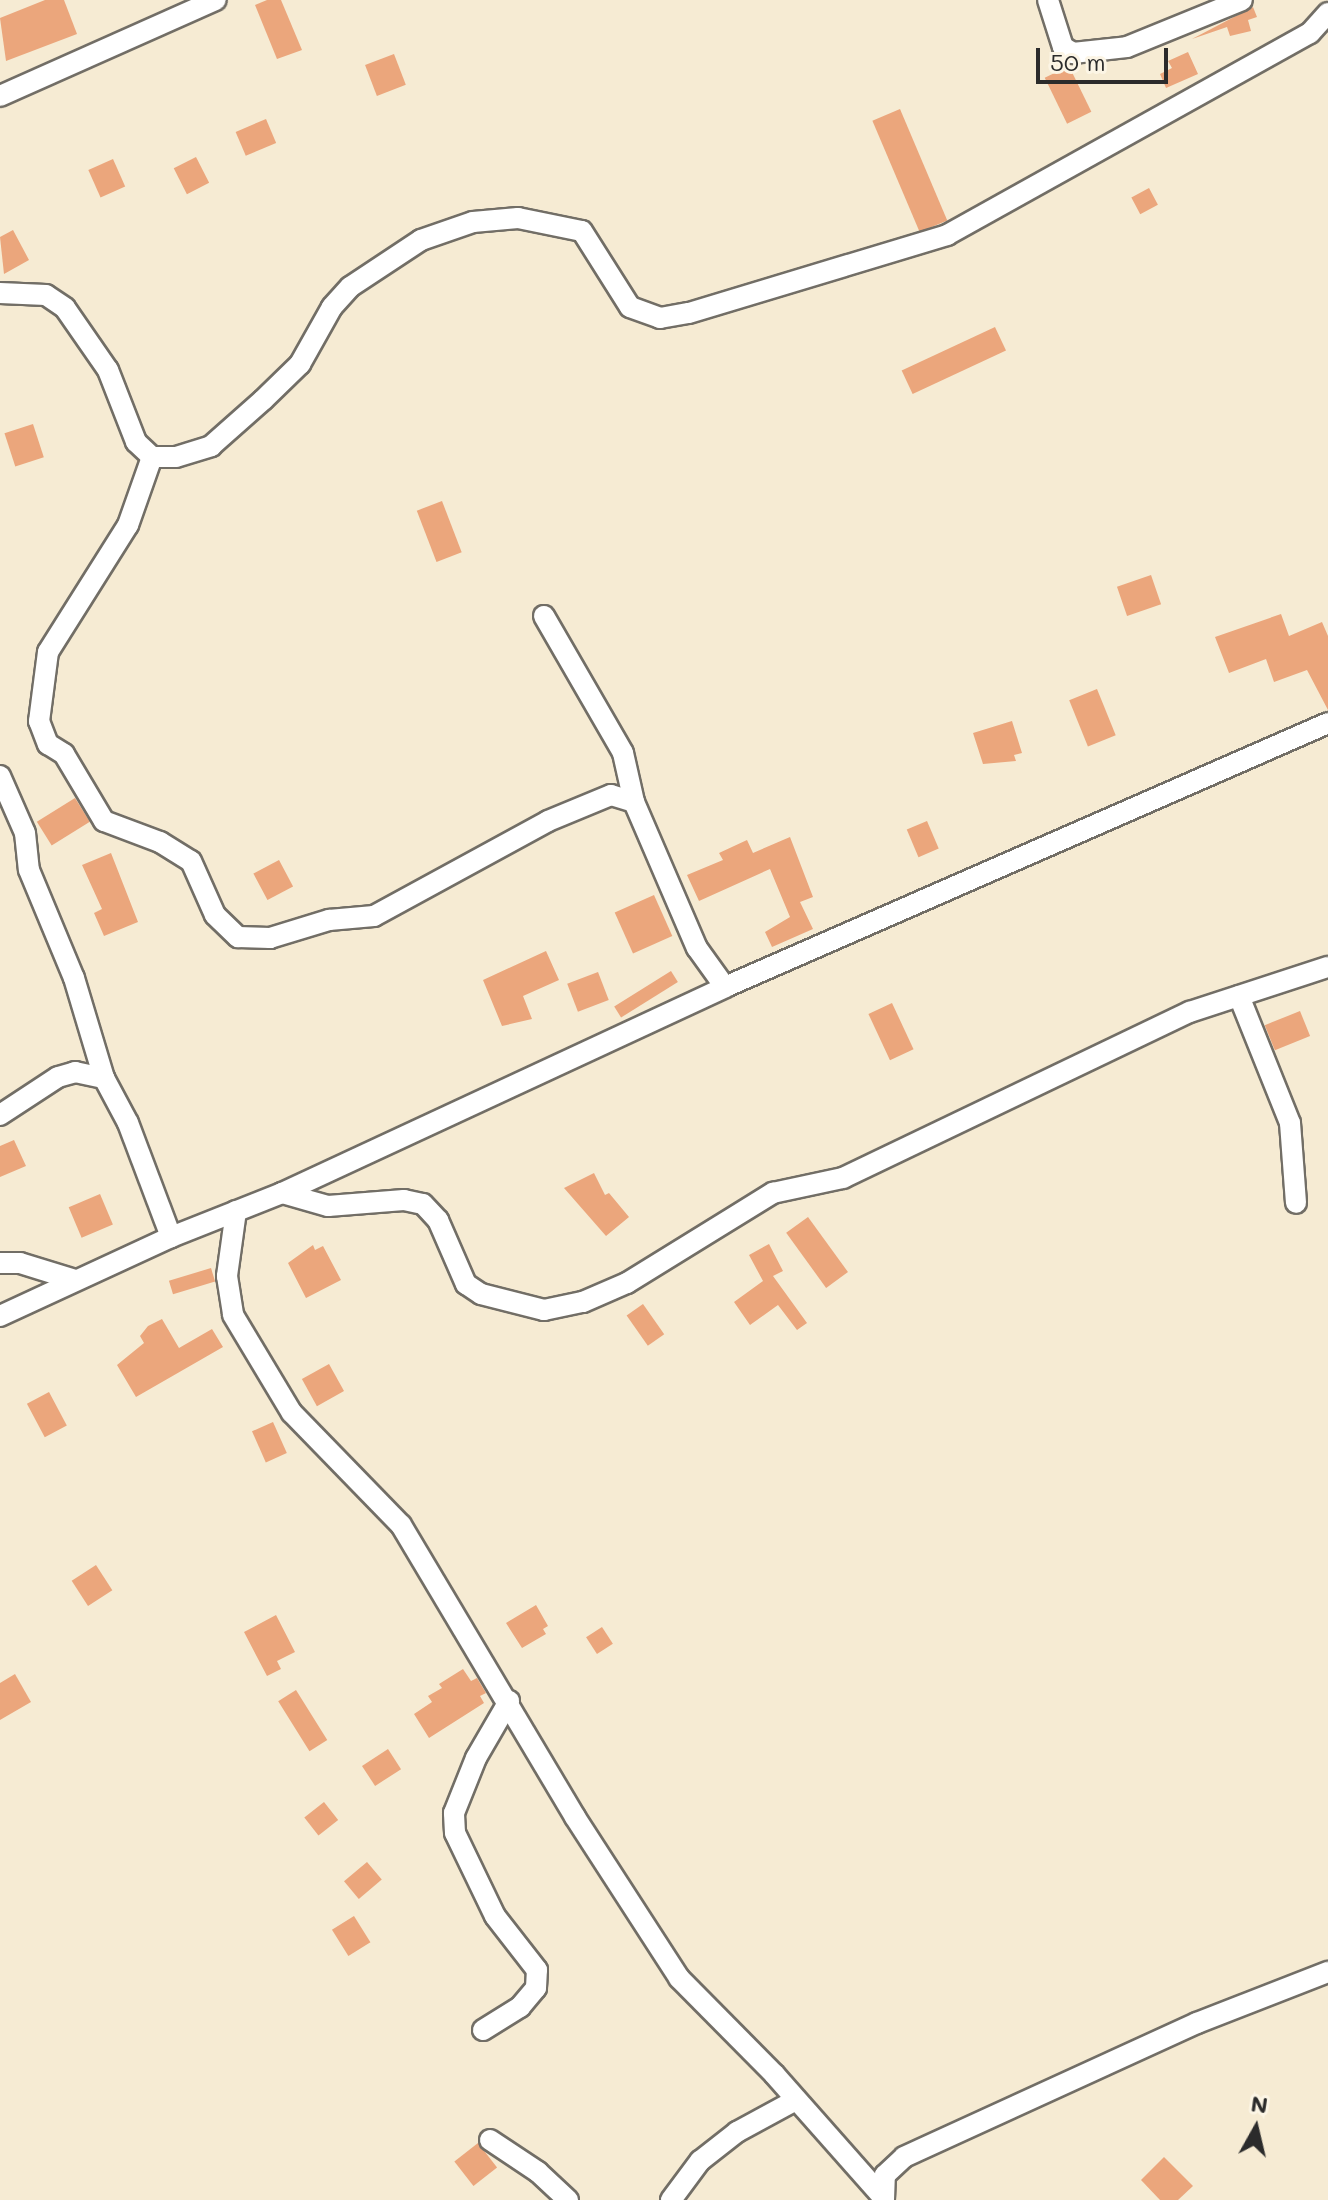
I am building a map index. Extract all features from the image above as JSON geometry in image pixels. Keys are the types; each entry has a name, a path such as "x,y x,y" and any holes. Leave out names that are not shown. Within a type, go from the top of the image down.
{"street":[{"path":"0,96 216,0"},
{"path":"1048,0 1063,47 1073,53 1127,47 1242,0"},
{"path":"0,293 46,295 65,308 108,370 125,425 152,457 176,457 211,446 300,364 332,307 350,287 421,240 473,222 518,218 582,231 630,307 660,318 689,313 947,235 1310,33 1328,13"},
{"path":"152,457 128,525 48,652 39,721 48,744 64,754 104,821 160,842 191,861 215,915 238,937 270,938 329,920 374,916 583,805 611,795 634,802"},
{"path":"544,616 617,742 634,802 697,948 725,987"},
{"path":"0,1316 171,1237 282,1193 725,987 1328,723"},
{"path":"0,776 25,833 29,870 74,978 104,1078 128,1123 171,1237"},
{"path":"282,1193 328,1206 404,1200 423,1204 438,1220 466,1284 481,1294 544,1310 583,1302 627,1283 773,1193 843,1178 1001,1107 1119,1044 1239,996 1328,967"},
{"path":"1239,996 1290,1123 1296,1203"},
{"path":"0,1115 58,1077 75,1072 104,1078"},
{"path":"236,1211 227,1276 233,1315 292,1413 401,1525 509,1701 575,1817 679,1978 796,2100 884,2199"},
{"path":"0,1263 20,1263 75,1280"},
{"path":"483,2030 520,2007 536,1979 537,1970 495,1916 455,1833 454,1813 476,1758 509,1701"},
{"path":"884,2199 885,2175 904,2157 1197,2023 1328,1972"},
{"path":"671,2200 700,2161 737,2132 796,2100"},
{"path":"490,2140 538,2172 568,2200"}],"building":[{"path":"45,0 64,0 77,34 6,61 0,18"},
{"path":"267,0 281,0 302,50 277,59 255,5"},
{"path":"1253,7 1257,17 1248,20 1251,31 1230,36 1227,27 1192,39"},
{"path":"1188,52 1198,74 1166,88 1160,74 1172,68 1168,61"},
{"path":"394,54 406,85 377,96 365,65"},
{"path":"1069,66 1091,112 1067,124 1045,78"},
{"path":"900,109 947,220 920,232 872,121"},
{"path":"266,119 276,143 246,156 236,132"},
{"path":"196,157 209,183 187,194 174,168"},
{"path":"113,159 125,186 101,197 88,170"},
{"path":"1149,188 1158,205 1140,214 1131,197"},
{"path":"13,230 29,260 4,274 0,237"},
{"path":"995,327 1006,351 913,394 902,371"},
{"path":"33,424 44,457 15,467 4,433"},
{"path":"442,501 462,552 437,562 417,511"},
{"path":"1151,575 1161,604 1127,616 1117,587"},
{"path":"1281,614 1289,636 1322,622 1328,636 1328,710 1307,670 1274,682 1266,659 1229,673 1215,637"},
{"path":"1097,689 1116,735 1088,747 1069,700"},
{"path":"1012,721 1022,753 1014,755 1016,761 983,764 973,733"},
{"path":"75,798 90,822 52,846 37,822"},
{"path":"927,821 939,849 918,857 907,830"},
{"path":"790,837 813,897 800,902 813,929 772,947 765,932 790,917 770,869 699,901 687,875 723,860 719,853 747,840 753,853"},
{"path":"111,853 138,922 104,936 94,913 102,909 82,865"},
{"path":"279,860 293,886 267,900 253,874"},
{"path":"654,895 672,936 633,954 615,912"},
{"path":"546,951 559,980 523,996 532,1019 502,1026 483,980"},
{"path":"671,971 678,982 621,1018 614,1007"},
{"path":"598,972 609,1000 578,1012 567,984"},
{"path":"892,1003 914,1049 890,1060 868,1014"},
{"path":"1300,1011 1310,1036 1275,1050 1265,1025"},
{"path":"14,1140 26,1166 0,1177 0,1146"},
{"path":"594,1173 605,1195 609,1193 629,1217 606,1236 564,1188"},
{"path":"100,1194 113,1224 82,1238 69,1207"},
{"path":"808,1217 848,1272 826,1288 786,1233"},
{"path":"769,1244 783,1271 773,1276 807,1323 797,1330 778,1305 750,1325 734,1302 763,1281 749,1255"},
{"path":"313,1245 315,1250 323,1246 341,1280 306,1298 288,1263"},
{"path":"211,1268 215,1281 173,1294 169,1281"},
{"path":"643,1304 664,1334 648,1346 627,1315"},
{"path":"162,1319 179,1348 212,1329 223,1347 136,1397 117,1365 144,1343 140,1336 148,1326"},
{"path":"329,1364 344,1391 317,1406 302,1379"},
{"path":"49,1392 67,1426 45,1437 27,1404"},
{"path":"273,1422 287,1453 266,1462 252,1431"},
{"path":"96,1565 112,1590 88,1606 72,1581"},
{"path":"536,1605 548,1626 543,1629 546,1634 522,1648 506,1623"},
{"path":"276,1615 295,1652 277,1661 281,1669 267,1676 244,1632"},
{"path":"602,1627 613,1644 597,1654 586,1637"},
{"path":"463,1669 471,1681 477,1678 486,1693 480,1696 484,1703 429,1738 414,1714 432,1702 428,1696 442,1688 439,1684"},
{"path":"15,1674 31,1702 0,1720 0,1683"},
{"path":"296,1690 327,1740 309,1751 278,1701"},
{"path":"388,1749 401,1769 375,1786 362,1766"},
{"path":"324,1802 338,1820 318,1836 304,1817"},
{"path":"367,1862 382,1880 359,1899 344,1881"},
{"path":"354,1916 370,1942 348,1956 332,1930"},
{"path":"478,2143 497,2167 473,2186 454,2161"},
{"path":"1164,2157 1193,2186 1178,2200 1160,2200 1141,2180"}]}
